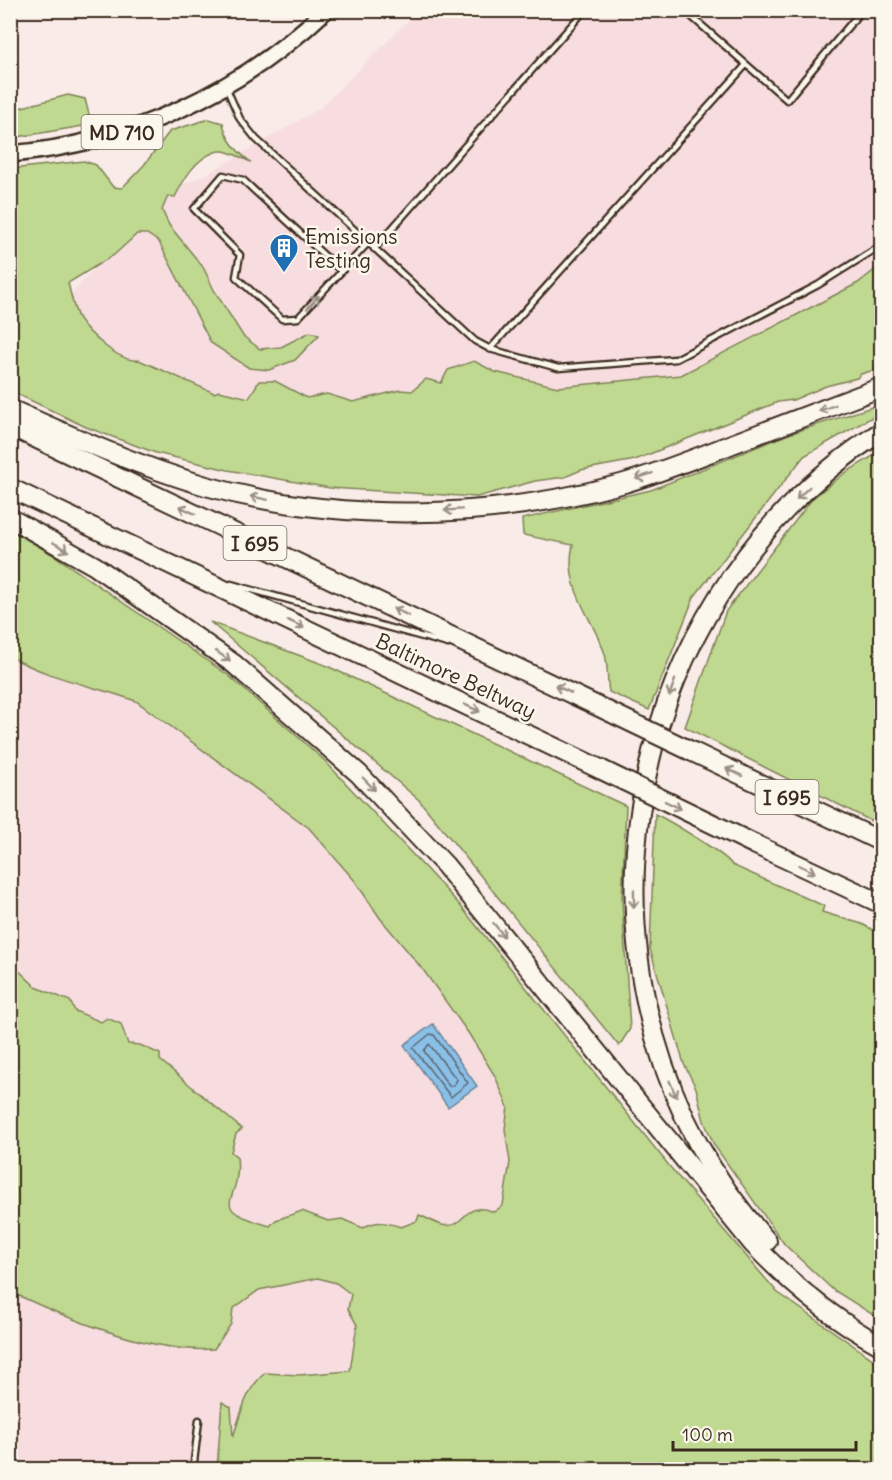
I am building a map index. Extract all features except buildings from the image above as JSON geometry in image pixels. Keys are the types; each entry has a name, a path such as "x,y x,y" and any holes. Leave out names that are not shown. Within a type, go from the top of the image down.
{"highway":[{"path":"10,409 104,451 207,486 264,499 314,506 428,512 527,504 622,484 882,387"},
{"name":"Baltimore Beltway","path":"15,428 882,842"},
{"path":"882,430 830,467 771,524 746,555 700,626 677,674 660,722 646,773 638,815 633,901 642,986 653,1030 682,1111 704,1152 725,1189 787,1264 823,1297 882,1340"},
{"name":"Baltimore Beltway","path":"10,488 882,904"},
{"path":"10,518 95,566 172,618 234,664 359,774 445,865 753,1244 788,1280 816,1304 882,1346"}],"main road":[{"name":"MD 710","path":"10,154 72,146 130,130 226,87 290,43 326,10"}],"lane":[{"path":"374,249 585,10"},
{"path":"684,10 787,100 862,10"},
{"path":"874,10 882,17"},
{"path":"490,350 746,65"},
{"path":"226,87 240,119 256,138 475,341 490,350 558,368 676,359 827,280 882,246"},
{"path":"341,271 243,180 223,176 194,209 240,255 236,277 282,319 298,318 368,243"},
{"path":"10,450 15,428"},
{"path":"186,572 491,656"},
{"path":"194,1470 199,1420"}],"shaded area":[{"path":"418,11 881,11 881,296 618,414 245,410 36,332 165,191 207,174 320,108"},
{"path":"10,581 323,821 448,982 501,1082 519,1141 487,1469 11,1469"}],"green space":[{"path":"68,95 85,99 91,122 83,126 11,138 11,110"},
{"path":"209,119 223,123 233,145 251,162 224,151 215,152 202,159 186,177 175,197 168,196 162,210 169,225 203,267 214,290 243,336 260,349 281,347 310,332 319,335 295,360 269,370 249,368 211,343 159,242 147,234 137,234 114,255 68,283 79,319 106,346 123,357 139,360 214,393 219,391 249,398 259,381 275,381 307,398 327,394 353,402 400,390 412,391 426,379 441,383 448,370 474,361 495,372 558,387 681,375 858,283 881,265 881,368 861,374 857,378 826,386 793,400 778,402 635,460 581,470 565,477 535,481 477,497 330,488 228,470 156,453 86,427 11,391 11,169 84,161 96,165 113,187 122,188 144,165 170,131"},
{"path":"881,404 881,412 804,456 694,597 649,710 609,692 605,654 575,588 571,560 573,545 523,535 522,519 651,490 789,434"},
{"path":"881,451 881,826 685,727 726,611 813,498 845,473"},
{"path":"11,530 55,556 228,675 324,760 459,904 675,1173 777,1292 881,1365 881,1469 217,1469 222,1402 231,1407 233,1437 248,1395 265,1373 299,1375 350,1371 357,1325 348,1309 351,1294 336,1283 318,1278 259,1290 233,1309 231,1324 214,1349 190,1349 164,1346 110,1332 57,1313 11,1292 11,963 36,987 70,1001 75,1011 101,1022 107,1018 121,1024 128,1044 140,1045 160,1054 160,1060 242,1129 236,1134 231,1152 237,1157 237,1173 230,1202 231,1208 237,1214 249,1219 270,1226 276,1220 302,1211 328,1221 342,1219 363,1228 381,1223 401,1227 417,1221 419,1215 442,1225 450,1225 475,1209 494,1212 503,1205 510,1162 505,1129 508,1107 495,1076 469,1034 424,971 380,918 355,881 309,828 136,701 57,677 11,657"},
{"path":"210,622 325,665 626,806 622,902 630,1029 619,1046 419,800"},
{"path":"655,814 709,846 732,865 824,906 822,912 862,924 881,934 881,1320 832,1289 785,1245 714,1145 704,1121 696,1088 684,1064 650,949"}],"water":[{"path":"433,1024 477,1086 448,1107 404,1045"}],"place":[{"name":"Emissions Testing","path":"284,274"}]}
